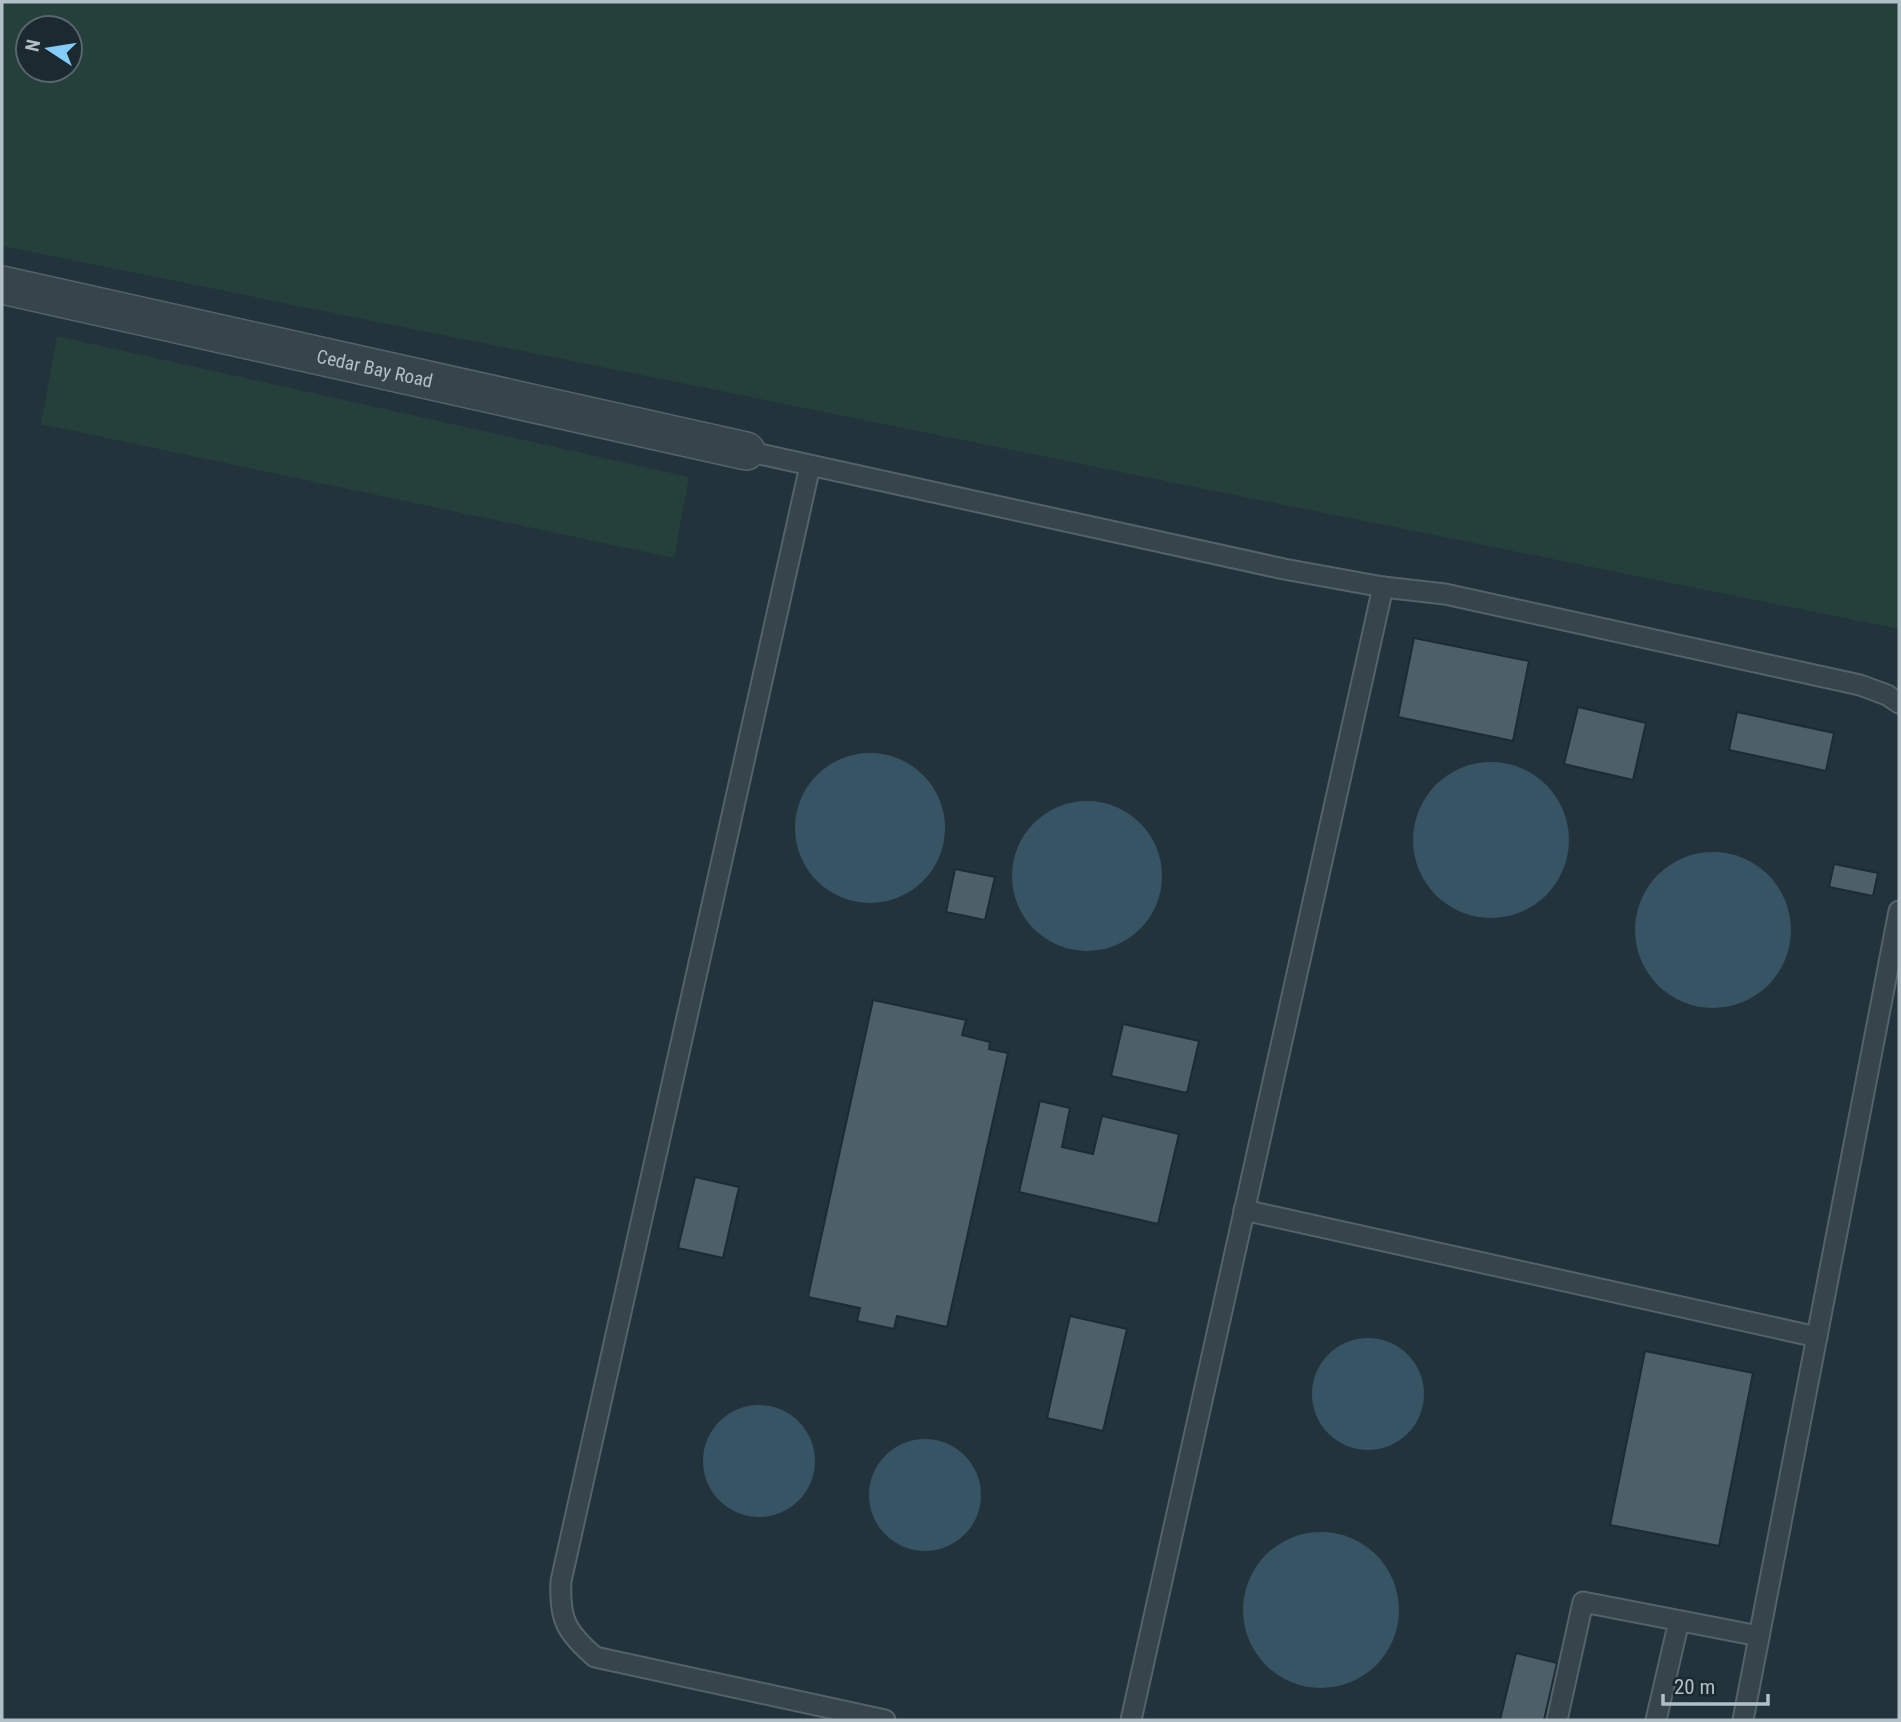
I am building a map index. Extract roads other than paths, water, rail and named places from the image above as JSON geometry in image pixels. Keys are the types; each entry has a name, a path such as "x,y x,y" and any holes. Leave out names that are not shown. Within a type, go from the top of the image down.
{"street":[{"name":"Cedar Bay Road","path":"2,285 746,451"}],"lane":[{"path":"746,451 1284,569 1383,587 1445,594 1860,685 1887,695 1899,704"},
{"path":"810,466 564,1567 560,1604 565,1625 595,1657 885,1720"},
{"path":"1131,1720 1383,587"},
{"path":"1743,1720 1899,911"},
{"path":"1244,1210 1817,1338"},
{"path":"1557,1720 1583,1602 1759,1636"},
{"path":"1656,1720 1679,1621"}],"water":[{"path":"870,753 899,759 923,775 939,799 945,828 939,857 923,881 899,897 870,903 841,897 817,881 801,857 795,828 801,799 817,775 841,759"},
{"path":"1491,762 1521,768 1546,785 1563,810 1569,840 1563,870 1546,895 1521,912 1491,918 1461,912 1436,895 1419,870 1413,840 1419,810 1436,785 1461,768"},
{"path":"1087,801 1116,807 1140,823 1156,847 1162,876 1156,905 1140,929 1116,945 1087,951 1058,945 1034,929 1018,905 1012,876 1018,847 1034,823 1058,807"},
{"path":"1713,852 1743,858 1768,875 1785,900 1791,930 1785,960 1768,985 1743,1002 1713,1008 1683,1002 1658,985 1641,960 1635,930 1641,900 1658,875 1683,858"},
{"path":"1368,1338 1389,1342 1408,1354 1420,1373 1424,1394 1420,1415 1408,1434 1389,1446 1368,1450 1347,1446 1328,1434 1316,1415 1312,1394 1316,1373 1328,1354 1347,1342"},
{"path":"759,1405 780,1409 798,1422 811,1440 815,1461 811,1482 798,1500 780,1513 759,1517 738,1513 720,1500 707,1482 703,1461 707,1440 720,1422 738,1409"},
{"path":"925,1439 946,1443 965,1455 977,1474 981,1495 977,1516 965,1535 946,1547 925,1551 904,1547 885,1535 873,1516 869,1495 873,1474 885,1455 904,1443"},
{"path":"1321,1532 1351,1538 1376,1555 1393,1580 1399,1610 1393,1640 1376,1665 1351,1682 1321,1688 1291,1682 1266,1665 1249,1640 1243,1610 1249,1580 1266,1555 1291,1538"}]}
